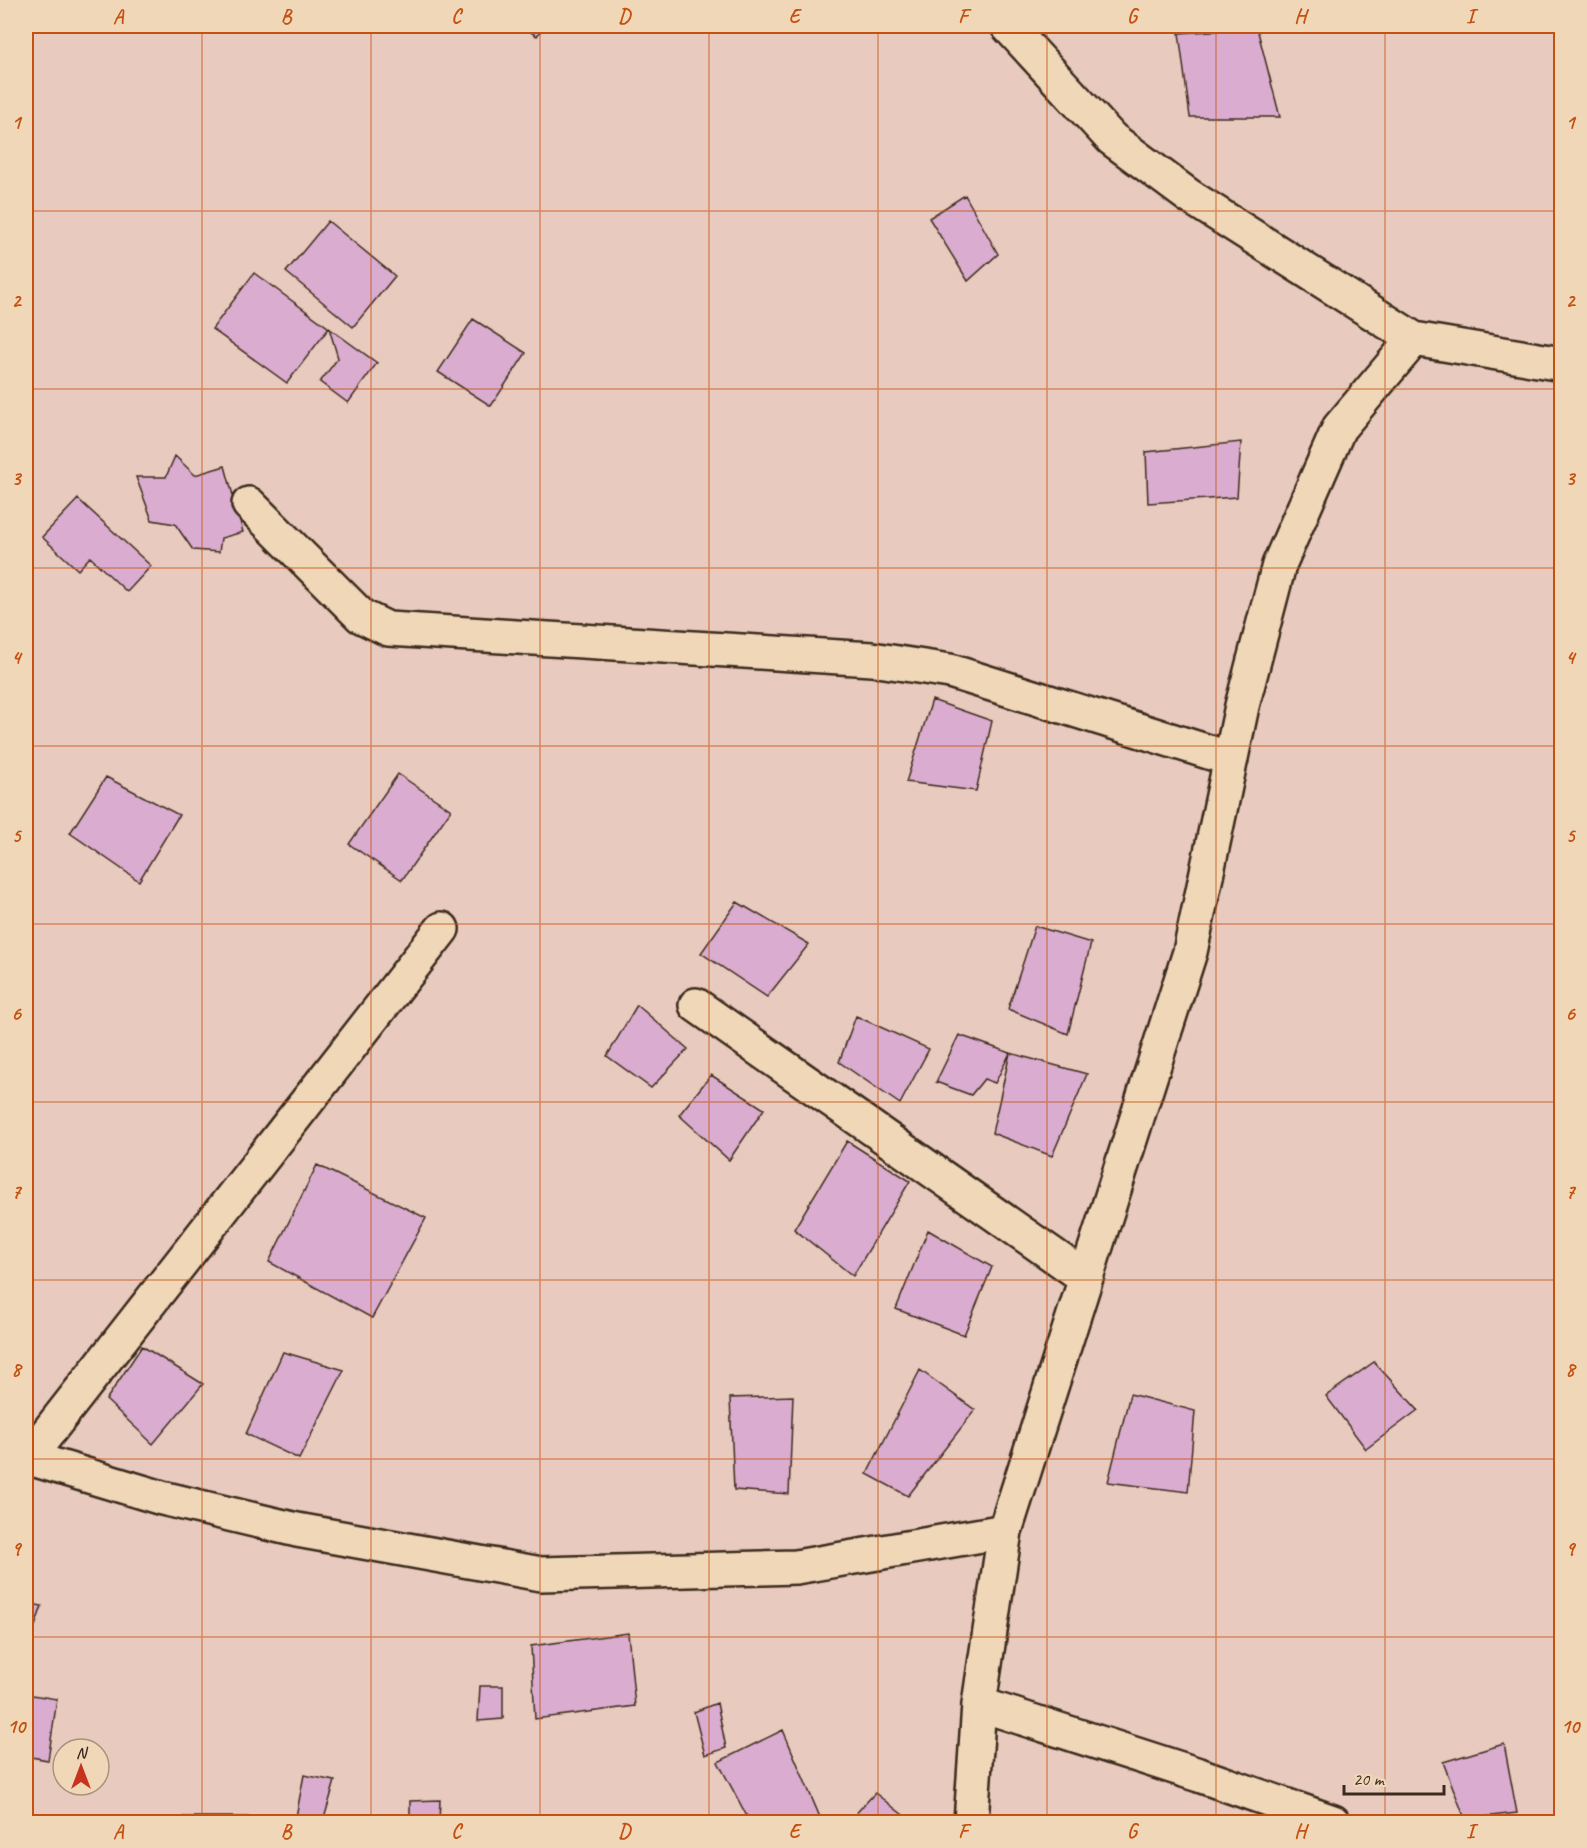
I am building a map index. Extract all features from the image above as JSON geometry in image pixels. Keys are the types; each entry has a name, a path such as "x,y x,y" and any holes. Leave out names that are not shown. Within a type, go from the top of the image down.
{"street":[{"path":"1008,26 1112,139 1189,196 1414,339 1562,364"},
{"path":"971,1822 979,1704 1005,1531 1190,952 1242,705 1279,565 1339,428 1414,339"},
{"path":"249,504 361,616 388,630 872,659 950,671 1231,759"},
{"path":"442,929 27,1458 162,1498 297,1530 541,1574 796,1567 1005,1531"},
{"path":"696,1005 1086,1278"},
{"path":"979,1704 1199,1775 1333,1822"}],"building":[{"path":"521,26 544,26 537,36"},
{"path":"1257,28 1280,117 1190,117 1179,33"},
{"path":"965,195 998,254 968,281 929,218"},
{"path":"328,221 395,276 353,327 286,272"},
{"path":"254,273 329,328 287,383 212,329"},
{"path":"473,319 526,353 491,406 438,372"},
{"path":"329,328 377,363 348,403 320,382 338,358"},
{"path":"1241,442 1237,497 1148,503 1146,452"},
{"path":"175,456 195,475 225,466 243,532 221,538 219,552 193,550 175,524 152,520 136,477 166,477"},
{"path":"78,499 151,566 127,592 90,557 78,570 42,537"},
{"path":"932,700 992,721 976,791 906,782"},
{"path":"398,774 451,810 402,880 349,844"},
{"path":"106,777 179,815 139,881 70,833"},
{"path":"737,902 809,944 767,997 701,953"},
{"path":"1035,926 1091,943 1068,1034 1008,1009"},
{"path":"637,1005 688,1049 651,1088 607,1056"},
{"path":"856,1016 929,1049 900,1104 839,1062"},
{"path":"959,1035 1010,1053 995,1083 984,1079 971,1095 936,1082"},
{"path":"1010,1053 1087,1074 1052,1156 992,1133"},
{"path":"711,1075 764,1109 729,1160 679,1115"},
{"path":"847,1141 910,1181 853,1276 794,1229"},
{"path":"317,1165 426,1218 372,1318 269,1262"},
{"path":"928,1230 992,1267 964,1335 896,1309"},
{"path":"142,1346 203,1384 153,1444 106,1400"},
{"path":"283,1352 344,1370 299,1459 246,1434"},
{"path":"1374,1362 1418,1410 1366,1449 1326,1396"},
{"path":"920,1370 975,1410 908,1496 867,1474"},
{"path":"1130,1394 1195,1411 1188,1492 1108,1482"},
{"path":"793,1396 789,1494 734,1490 730,1398"},
{"path":"26,1603 42,1606 26,1652"},
{"path":"628,1633 635,1706 535,1719 531,1646"},
{"path":"480,1686 503,1686 503,1719 478,1721"},
{"path":"26,1694 57,1699 48,1760 26,1756"},
{"path":"717,1703 726,1748 705,1755 694,1712"},
{"path":"783,1730 822,1822 750,1822 718,1762"},
{"path":"1504,1744 1517,1813 1465,1819 1443,1762"},
{"path":"304,1775 335,1781 323,1822 295,1822"},
{"path":"875,1793 912,1822 848,1822"},
{"path":"440,1800 439,1822 410,1822 410,1801"},
{"path":"183,1817 248,1817 247,1822 183,1822"}]}
